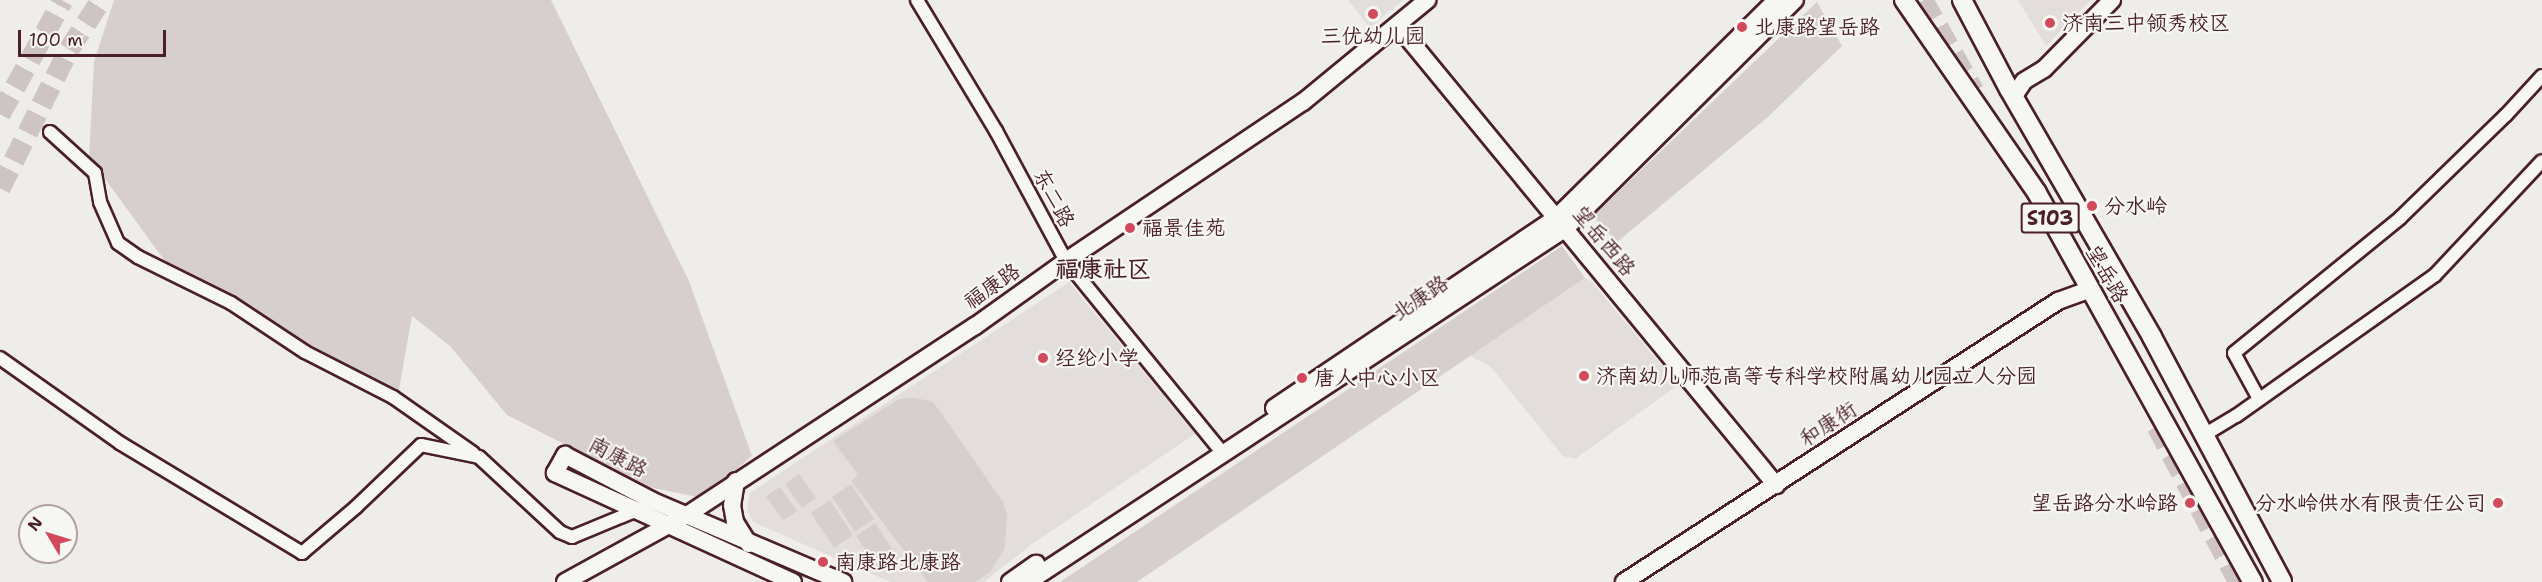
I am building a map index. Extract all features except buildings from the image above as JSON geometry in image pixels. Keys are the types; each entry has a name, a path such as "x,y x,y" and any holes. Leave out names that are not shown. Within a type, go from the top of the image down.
{"main road":[{"name":"望岳路","path":"1904,0 2037,193 2088,290 2253,582"},
{"name":"望岳路","path":"1962,0 2014,96 2152,337 2282,582"}],"street":[{"name":"东二路","path":"917,0 996,131 1066,261 1221,450"},
{"name":"福康路","path":"565,582 687,515 975,326 1066,261 1303,102 1427,0"},
{"name":"北康路","path":"1561,223 1776,0"},
{"name":"北康路","path":"1028,582 1561,223 1795,0"},
{"path":"2014,96 2024,81 2044,69 2112,0"},
{"name":"望岳西路","path":"1398,26 1776,485"},
{"path":"2259,399 2234,353 2400,219 2506,115 2542,76"},
{"path":"50,132 95,173 100,202 118,243 138,257 231,303 305,352 393,397 479,457 560,532 572,537 636,512 653,501"},
{"path":"2204,435 2435,275 2542,161"},
{"name":"和康街","path":"1624,582 2058,301 2088,290"},
{"path":"0,358 120,443 302,553 356,507 422,445 479,457"},
{"name":"北康路","path":"1010,582 1221,450"},
{"name":"南康路","path":"793,582 555,473 565,455 653,501 749,544 843,582"},
{"path":"736,481 732,506 735,522 749,544"},
{"path":"1041,582 1060,560"}],"shaded area":[{"path":"114,0 551,0 689,281 752,456 702,498 649,487 507,415 450,346 412,316 397,401 181,283 89,157 94,62"},
{"name":"三优幼儿园","path":"1348,0 1403,0 1370,28"},
{"name":"济南三中领秀校区","path":"2018,0 2091,0 2046,46"},
{"path":"1817,2 1842,46 1769,116 1617,242 1593,216"},
{"path":"1562,246 1585,278 1137,582 1060,582"},
{"name":"济南幼儿师范高等专科学校附属幼儿园立人分园","path":"1585,278 1591,281 1678,385 1575,459 1563,456 1490,366 1470,356"},
{"name":"经纶小学","path":"1069,282 1195,434 1032,544 984,582 890,582 753,522 747,509 750,493"},
{"path":"913,398 932,401 1003,502 1007,515 1005,548 991,571 976,582 928,582 851,481 858,475 833,441 899,399"},
{"path":"799,474 816,498 802,508 785,484"},
{"path":"851,484 874,519 855,532 832,497"},
{"path":"780,487 797,511 783,521 766,496"},
{"path":"830,500 853,535 834,548 811,513"},
{"path":"875,523 898,558 879,571 856,536"}],"tunnel":[{"path":"0,114 63,0"},
{"path":"0,188 69,49 101,0"},
{"path":"1923,0 1974,91"},
{"path":"2157,426 2239,582"}],"place":[{"name":"三优幼儿园","path":"1373,14"},
{"name":"济南三中领秀校区","path":"2050,23"},
{"name":"北康路望岳路","path":"1742,27"},
{"name":"分水岭","path":"2092,206"},
{"name":"福景佳苑","path":"1130,228"},
{"name":"经纶小学","path":"1043,358"},
{"name":"济南幼儿师范高等专科学校附属幼儿园立人分园","path":"1584,376"},
{"name":"唐人中心小区","path":"1302,378"},
{"name":"望岳路分水岭路","path":"2190,503"},
{"name":"分水岭供水有限责任公司","path":"2498,503"},
{"name":"南康路北康路","path":"823,562"}],"district":[{"name":"福康社区","path":"1103,270"}]}
